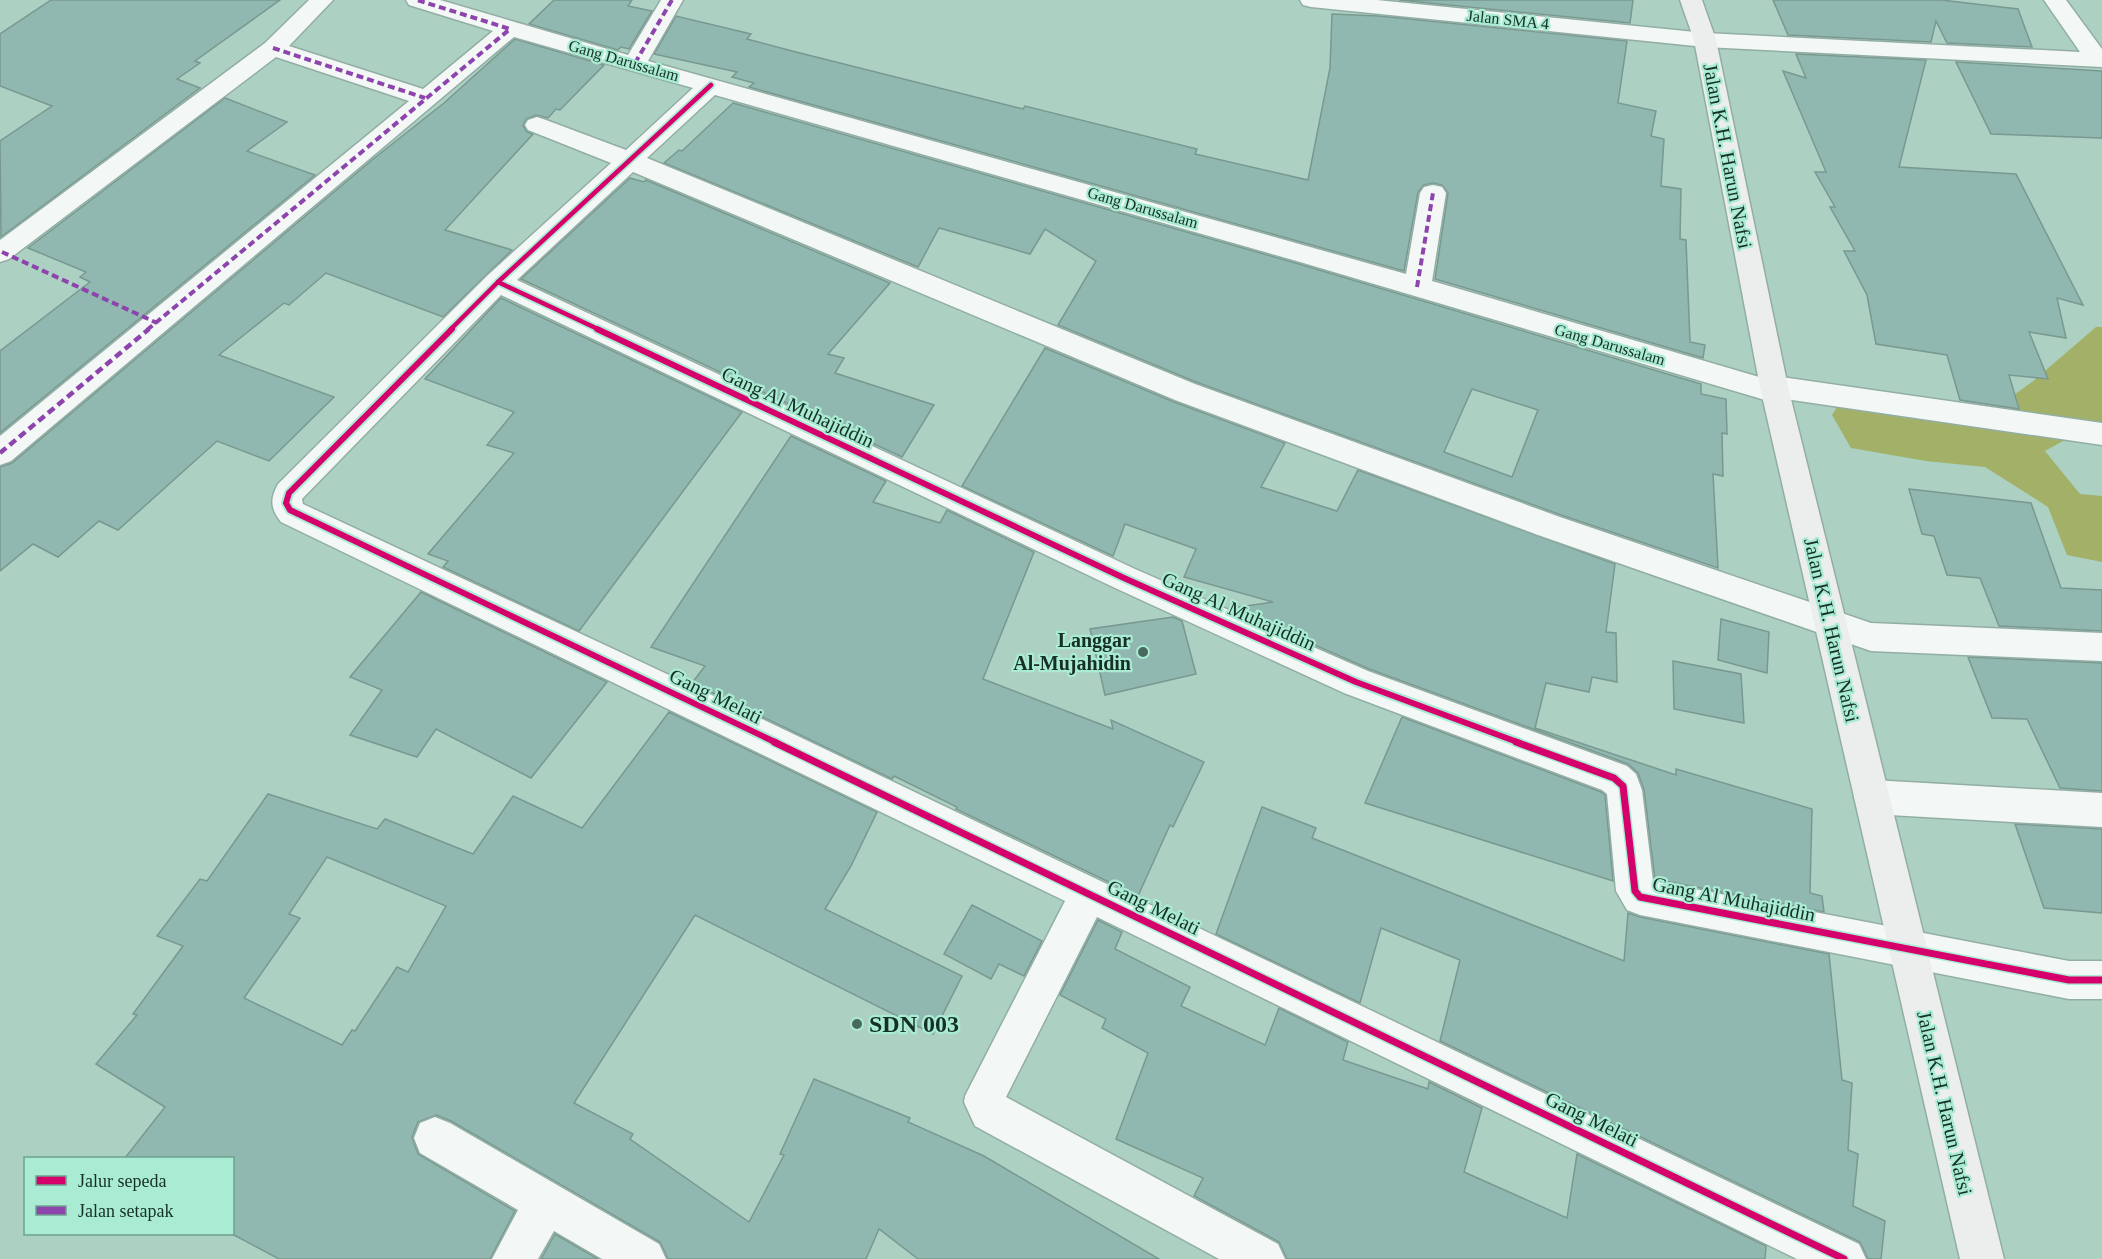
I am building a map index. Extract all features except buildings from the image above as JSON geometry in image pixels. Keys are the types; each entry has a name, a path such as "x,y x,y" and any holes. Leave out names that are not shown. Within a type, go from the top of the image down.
{"main road":[{"name":"Jalan K.H. Harun Nafsi","path":"1691,0 1705,40 1774,390 1982,1259"}],"street":[{"path":"0,253 273,48 322,0"},
{"name":"Gang Darussalam","path":"417,0 1774,390 2102,434"},
{"path":"635,63 672,0"},
{"name":"Jalan SMA 4","path":"1311,0 1705,40 2100,60"},
{"path":"2055,0 2100,60"},
{"path":"0,453 510,28"},
{"path":"273,48 425,98"},
{"path":"498,282 711,85"},
{"path":"537,125 630,161 1185,392 1548,526 1871,637 2102,647"},
{"path":"1417,287 1432,193"},
{"name":"Gang Melati","path":"498,282 289,493 286,500 287,508 292,513 1089,894 1844,1259"},
{"name":"Gang Al Muhajiddin","path":"498,282 1124,578 1346,677 1614,778 1624,790 1635,891 1640,897 1909,950"},
{"path":"1872,797 2102,810"},
{"path":"1089,894 985,1096 986,1107 1263,1259"},
{"path":"1909,950 2069,980 2102,980"},
{"path":"435,1138 644,1259"},
{"path":"514,1259 546,1202"}],"green space":[{"path":"2096,327 2102,327 2102,443 2063,441 2045,451 2080,494 2102,496 2102,562 2067,555 2048,507 1985,467 1926,461 1851,448 1832,415 1843,397 1927,420 1997,407 2032,382"}],"marked path":[{"path":"0,453 510,29 417,0"},
{"path":"635,63 672,0"},
{"path":"273,48 425,98"},
{"path":"1417,287 1433,193"},
{"path":"2,252 157,323"}],"cycle path":[{"path":"711,85 498,282 289,493 286,503 292,513 702,707 1844,1259"},
{"path":"498,282 1124,578 1356,682 1614,778 1624,790 1635,891 1640,897 2069,980 2102,980"}],"place":[{"name":"Langgar Al-Mujahidin","path":"1143,652"},
{"name":"SDN 003","path":"857,1024"}]}
